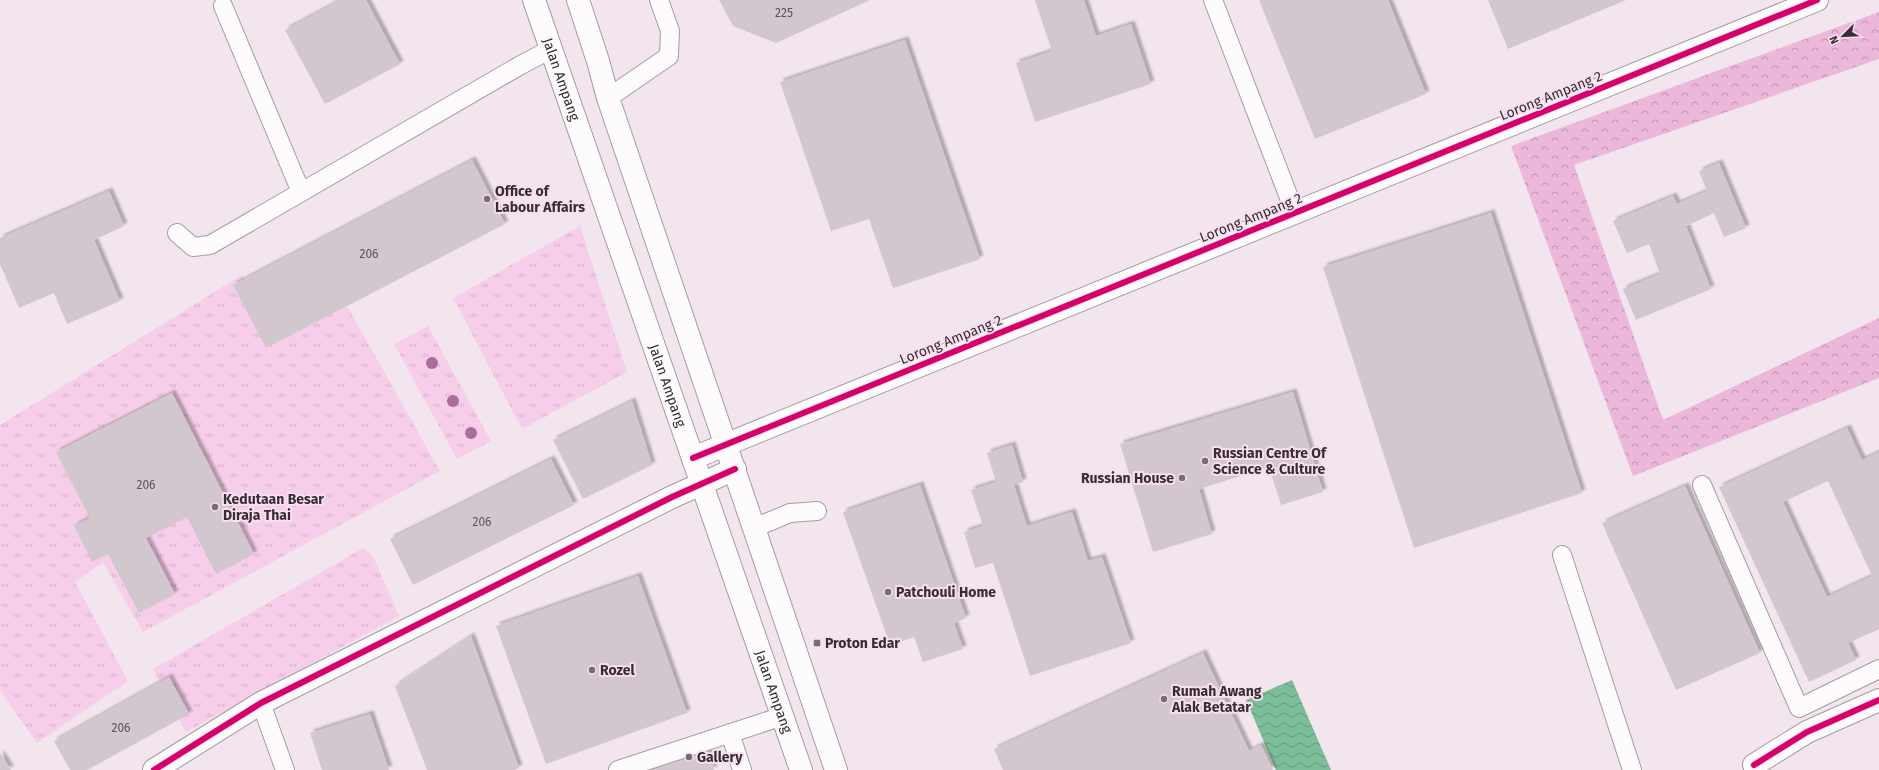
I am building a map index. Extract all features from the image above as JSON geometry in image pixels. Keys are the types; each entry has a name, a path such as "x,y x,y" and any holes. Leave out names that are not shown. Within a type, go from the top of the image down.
{"street":[{"name":"Jalan Ampang","path":"534,0 801,770"},
{"path":"578,0 598,61 608,98 836,770"},
{"name":"Lorong Ampang 2","path":"693,458 1818,0"},
{"path":"154,770 261,703 702,483 735,469"},
{"path":"1748,768 1807,732 1879,700"}],"lane":[{"path":"608,98 669,56 670,31 659,0"},
{"path":"1212,0 1295,213"},
{"path":"223,6 301,192"},
{"path":"176,234 193,247 210,245 519,66 551,49"},
{"path":"1702,485 1799,708 1807,732"},
{"path":"754,528 790,513 817,511"},
{"path":"1562,555 1632,770"},
{"path":"1799,708 1879,669"},
{"path":"261,703 285,770"},
{"path":"618,770 783,716"},
{"path":"730,733 742,770"}],"green space":[{"path":"1879,12 1879,59 1574,165 1663,420 1879,318 1879,378 1633,476 1511,146"},
{"path":"580,226 627,372 522,429 453,298"},
{"path":"242,275 279,341 347,306 440,471 143,632 103,562 75,582 128,681 37,743 0,690 0,425"},
{"path":"428,326 491,441 457,459 394,344"},
{"path":"363,548 373,556 399,616 186,732 153,669"}],"water":[{"path":"1292,680 1331,770 1276,770 1246,700"}],"building":[{"path":"341,0 366,0 400,64 325,104 285,30"},
{"path":"719,0 870,0 776,43 733,26"},
{"path":"1035,0 1084,0 1096,36 1131,24 1151,84 1035,122 1016,63 1052,51"},
{"path":"1259,0 1388,0 1426,94 1315,139"},
{"path":"1488,0 1626,0 1508,49"},
{"path":"905,40 980,259 893,288 869,219 831,231 780,82"},
{"path":"472,160 505,224 266,348 233,285"},
{"path":"1719,163 1746,228 1724,237 1714,213 1686,226 1711,289 1636,320 1623,289 1660,274 1649,244 1627,253 1613,221 1673,196 1677,204 1707,191 1699,171"},
{"path":"109,191 124,226 94,240 120,301 67,324 54,293 19,308 0,264 0,238"},
{"path":"1491,213 1582,493 1414,548 1323,267"},
{"name":"Russian House","path":"1293,392 1323,492 1281,505 1269,467 1199,489 1212,534 1153,552 1120,444"},
{"path":"172,393 254,554 216,574 187,517 146,538 175,594 139,613 108,554 92,562 74,526 90,518 56,452"},
{"path":"632,401 652,465 583,499 553,440"},
{"path":"1847,428 1862,460 1879,452 1879,629 1848,643 1856,660 1809,682 1719,487","holes":["1828,481 1872,576 1827,597 1783,502"]},
{"path":"1012,445 1023,482 1014,485 1027,526 1072,512 1088,561 1102,557 1131,643 1030,676 993,563 975,568 964,532 983,526 971,490 996,482 987,453"},
{"path":"551,459 574,505 413,585 390,539"},
{"path":"920,485 966,618 954,623 963,649 923,662 914,637 890,645 843,512"},
{"path":"1685,486 1760,653 1676,690 1602,523"},
{"name":"Rozel","path":"638,576 687,713 546,764 496,626"},
{"path":"471,636 519,768 514,770 427,770 395,686"},
{"name":"Rumah Awang Alak Betatar","path":"1203,653 1249,751 1261,745 1273,770 1003,770 994,749"},
{"path":"169,677 189,714 87,770 70,770 54,741"},
{"path":"370,714 389,770 322,770 310,733"},
{"name":"Gallery","path":"706,745 714,770 632,770"},
{"path":"0,753 11,770 0,770"}],"cycle path":[{"path":"693,458 1817,0"},
{"path":"154,770 261,703 672,497 735,469"},
{"path":"1754,765 1807,732 1879,700"}],"place":[{"name":"Office of Labour Affairs","path":"487,199"},
{"name":"Russian Centre Of Science & Culture","path":"1205,461"},
{"name":"Russian House","path":"1182,478"},
{"name":"Kedutaan Besar Diraja Thai","path":"215,507"},
{"name":"Patchouli Home","path":"888,592"},
{"name":"Proton Edar","path":"817,643"},
{"name":"Rozel","path":"592,670"},
{"name":"Rumah Awang Alak Betatar","path":"1164,699"},
{"name":"Gallery","path":"689,757"}]}
